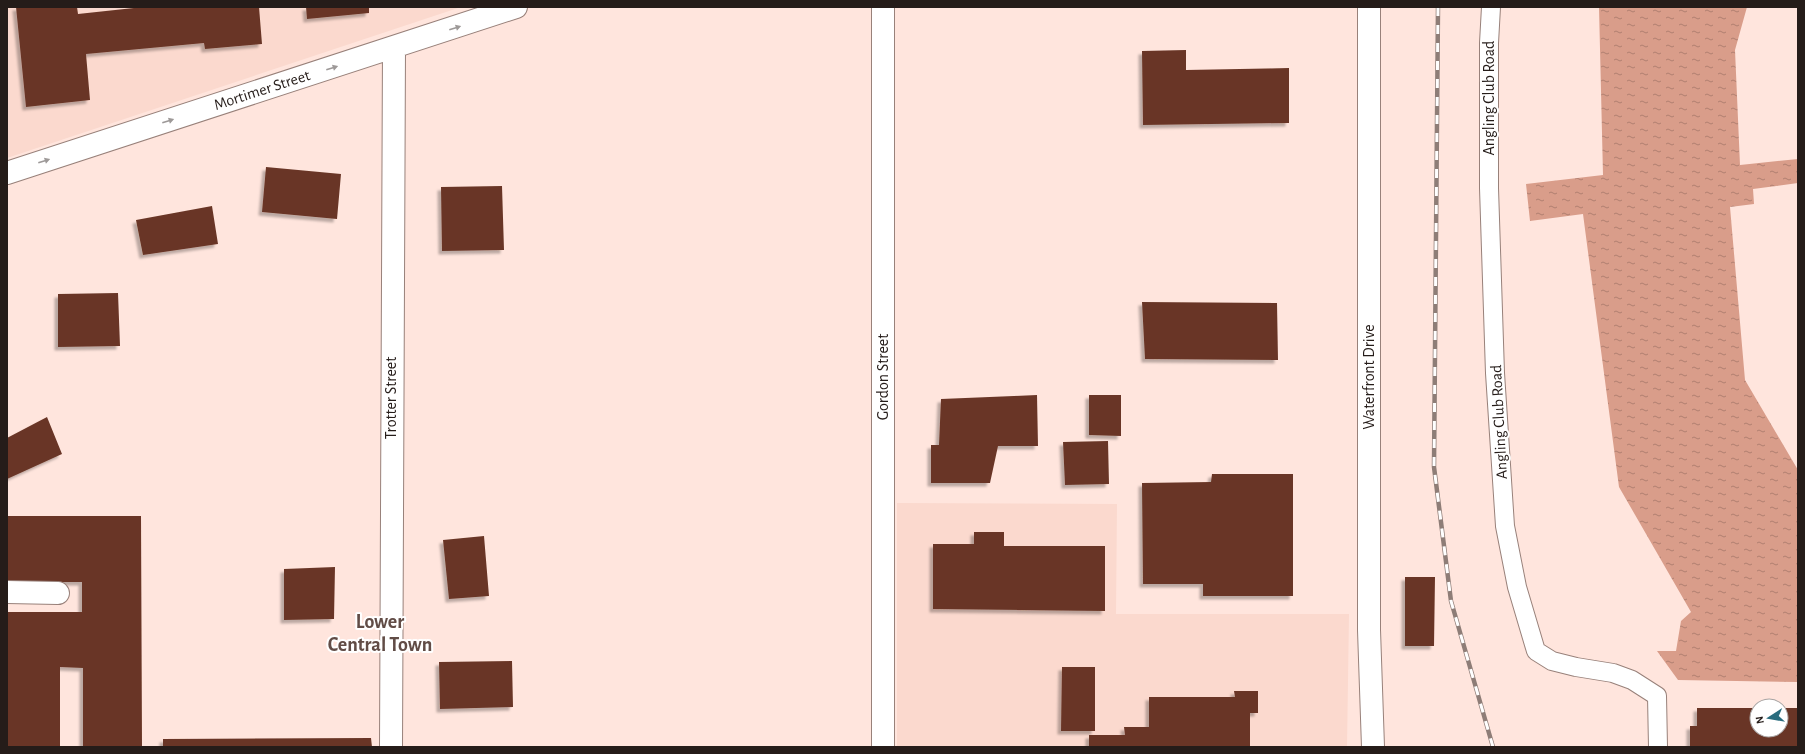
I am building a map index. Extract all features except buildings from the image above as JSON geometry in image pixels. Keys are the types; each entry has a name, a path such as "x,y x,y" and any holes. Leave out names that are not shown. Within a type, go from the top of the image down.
{"street":[{"name":"Mortimer Street","path":"7,172 394,48 516,7"},
{"name":"Gordon Street","path":"883,7 883,747"},
{"name":"Waterfront Drive","path":"1369,7 1369,630 1373,747"},
{"name":"Trotter Street","path":"391,747 394,48"},
{"path":"7,592 58,593"}],"lane":[{"name":"Angling Club Road","path":"1491,7 1488,43 1489,181 1495,373 1505,526 1517,587 1536,651 1552,661 1576,667 1613,673 1632,680 1657,696 1658,747"}],"shaded area":[{"path":"7,7 461,7 7,158"},
{"path":"897,503 1117,504 1116,614 1349,614 1347,747 897,747"}],"water":[{"path":"1599,7 1747,7 1735,50 1740,165 1798,159 1798,183 1753,189 1754,204 1730,207 1745,380 1798,470 1798,682 1678,680 1657,651 1676,651 1681,621 1691,612 1619,487 1583,214 1530,221 1526,184 1603,175"}],"railway":[{"path":"1438,7 1434,467 1451,601 1493,747"}],"district":[{"name":"Lower Central Town","path":"380,634"}]}
